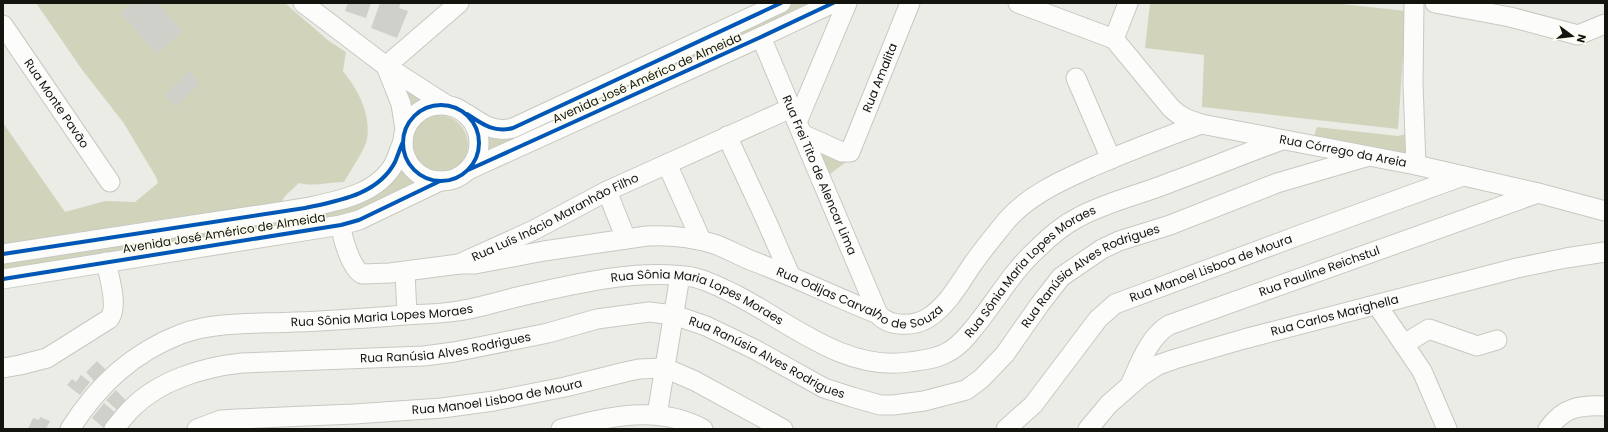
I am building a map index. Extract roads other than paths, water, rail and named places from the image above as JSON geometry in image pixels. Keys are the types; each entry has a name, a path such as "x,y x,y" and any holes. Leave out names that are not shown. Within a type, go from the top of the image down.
{"street":[{"path":"303,3 386,66 445,104 457,108 467,114 476,126 480,141 475,162 460,177 440,182 426,178 413,170 407,162 404,152 401,104 386,66"},
{"path":"386,66 459,3"},
{"name":"Avenida José Américo de Almeida","path":"467,114 486,127 506,130 513,128 781,3"},
{"name":"Avenida José Américo de Almeida","path":"468,170 762,37 833,3"},
{"path":"797,121 847,3"},
{"name":"Rua Amalita","path":"797,121 842,152 850,152 910,3"},
{"path":"1018,3 1114,39 1128,3"},
{"path":"1414,3 1413,84 1416,165"},
{"path":"1434,3 1510,17 1578,36 1605,24"},
{"name":"Rua Monte Pavão","path":"3,25 110,182"},
{"name":"Rua Frei Tito de Alencar Lima","path":"762,37 878,314"},
{"name":"Rua Córrego da Areia","path":"1114,39 1171,108 1183,118 1201,124 1366,157 1416,165 1538,193 1605,211"},
{"path":"1076,78 1111,159"},
{"path":"404,135 412,118 421,110 433,105 445,104"},
{"name":"Rua Luís Inácio Maranhão Filho","path":"341,225 354,266 362,274 405,272 459,264 534,230 608,190 728,136 797,121"},
{"name":"Rua Odijas Carvalho de Souza","path":"459,264 483,262 626,239 660,236 701,240 715,244 790,275 878,314 887,322 911,324 926,319 944,304 986,245 1015,212 1046,189 1160,138 1201,124"},
{"name":"Avenida José Américo de Almeida","path":"3,254 305,208 333,202 365,190 383,178 395,162 404,135"},
{"path":"728,136 790,275"},
{"name":"Rua Sônia Maria Lopes Moraes","path":"70,429 86,405 114,374 132,360 158,344 186,332 211,327 246,324 358,319 457,311 582,283 624,277 656,275 695,278 726,290 759,307 810,337 849,356 875,363 892,364 943,355 957,347 1014,274 1033,253 1051,236 1070,222 1096,209 1282,140"},
{"name":"Rua Ranúsia Alves Rodrigues","path":"114,429 132,407 151,392 180,379 213,367 242,363 439,354 548,334 597,319 650,312 674,314 706,326 754,349 819,385 852,398 873,403 892,405 944,397 966,390 988,373 1005,354 1061,277 1102,249 1119,241 1181,221 1277,183 1366,157"},
{"path":"667,164 701,240"},
{"name":"Rua Manoel Lisboa de Moura","path":"1006,429 1033,405 1098,319 1116,304 1285,240 1464,176"},
{"name":"Avenida José Américo de Almeida","path":"3,279 341,225 359,220 440,182"},
{"path":"608,190 626,239"},
{"name":"Rua Pauline Reichstul","path":"1130,385 1141,360 1152,341 1164,327 1538,193"},
{"path":"534,230 544,251"},
{"name":"Rua Carlos Marighella","path":"1088,429 1109,404 1130,385 1152,369 1181,357 1522,267 1605,252"},
{"path":"3,368 47,358 112,315 113,300 106,262"},
{"path":"405,272 407,315"},
{"path":"657,415 680,276"},
{"path":"1378,305 1427,380 1447,429"},
{"path":"1404,344 1429,329 1477,346 1497,340"},
{"name":"Rua Manoel Lisboa de Moura","path":"197,429 222,420 237,419 366,421 494,401 565,387 639,369 665,368 695,381 783,429"},
{"path":"1548,429 1560,415 1570,409 1581,406 1605,406"},
{"path":"562,429 627,415 657,415 688,422 703,429"}]}
